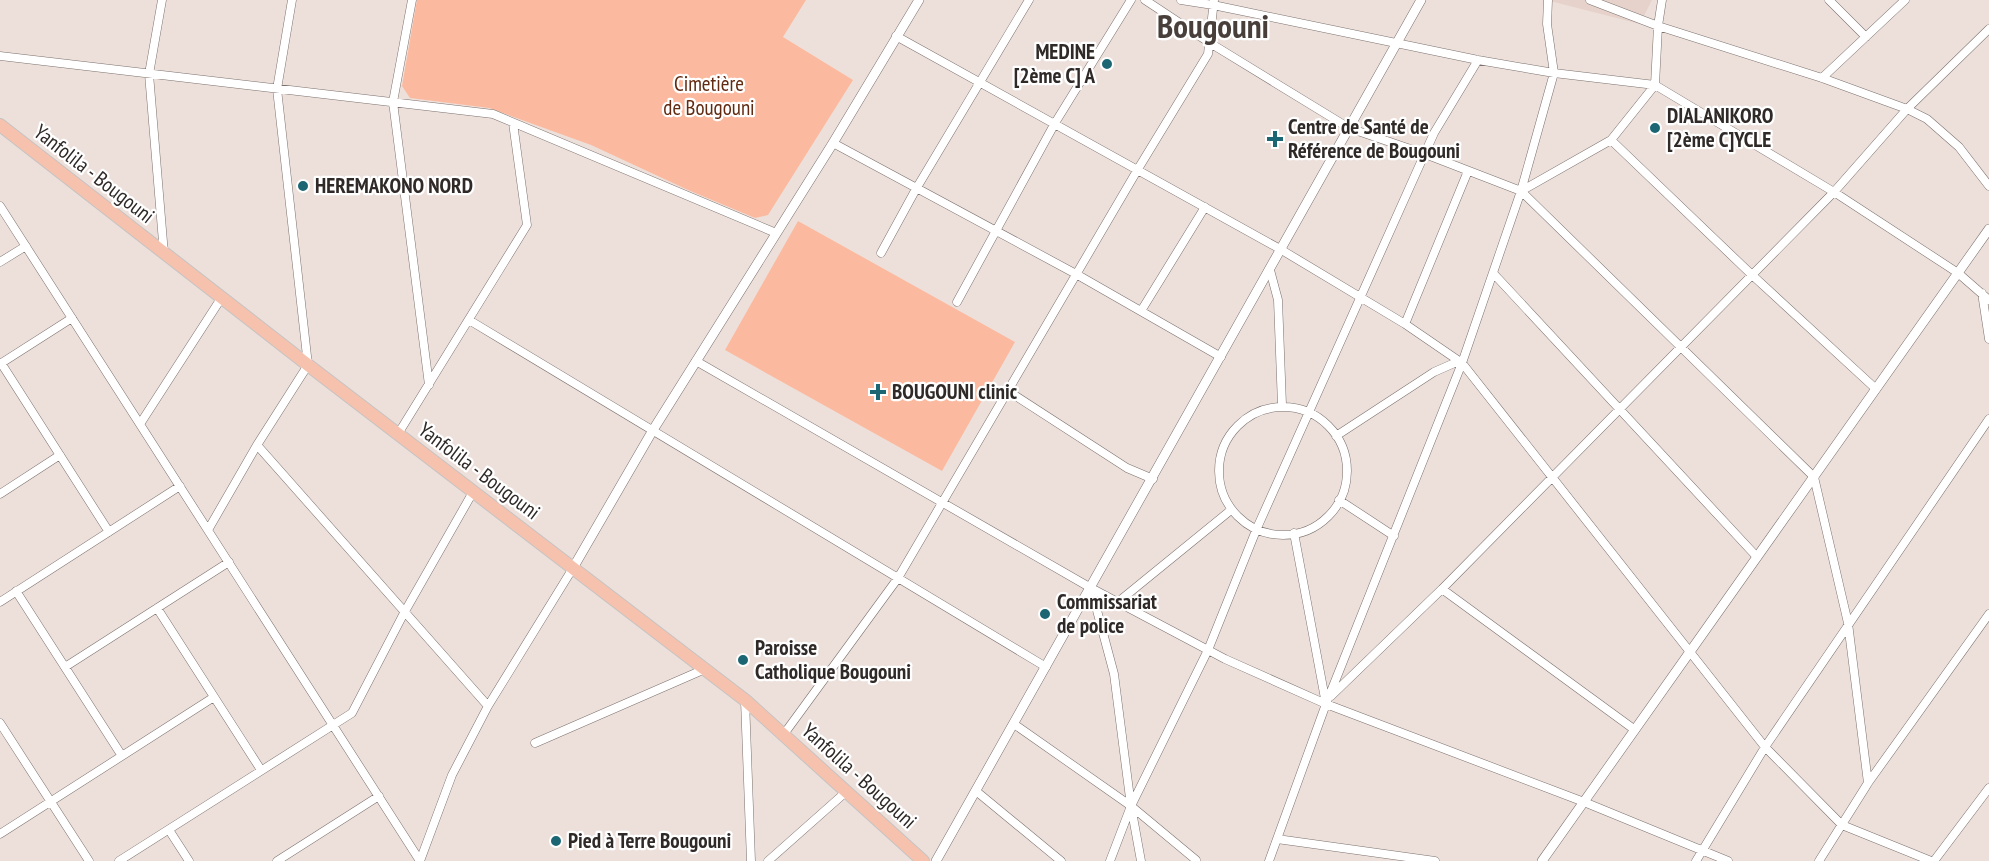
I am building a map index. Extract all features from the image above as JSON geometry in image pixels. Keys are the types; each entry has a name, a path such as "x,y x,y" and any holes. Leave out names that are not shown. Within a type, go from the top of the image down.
{"main road":[{"name":"Yanfolila - Bougouni","path":"0,125 308,366 745,700 923,861"}],"street":[{"path":"162,0 149,74 164,254"},
{"path":"208,530 257,446 308,366 277,89 292,0"},
{"path":"412,0 393,102 429,385"},
{"path":"420,861 452,775 488,706 573,568 653,430 834,143 919,0"},
{"path":"881,253 916,189 1029,0"},
{"path":"957,302 1055,123 1131,0"},
{"path":"1145,0 1210,43 1349,128 1521,191 1814,477 1848,623 1868,783"},
{"path":"1181,0 1214,2 1478,60 1554,73 1655,85 1834,192 1958,273 1989,300"},
{"path":"936,861 1421,0"},
{"path":"1269,861 1328,700 1394,536 1460,362 1521,191 1554,73 1547,24 1548,0"},
{"path":"1590,0 1658,26 1822,78 1907,109 1927,119 1959,147 1989,186"},
{"path":"1521,191 1611,140 1655,85 1658,26 1662,0"},
{"path":"1829,0 1866,37"},
{"path":"1822,78 1905,0"},
{"path":"784,734 898,578 1208,54 1214,2"},
{"path":"1328,700 1553,477 1834,192 1907,109 1989,30"},
{"path":"896,36 1280,249 1405,324 1460,362 1765,747 1842,825 1933,861 1989,788"},
{"path":"0,56 493,114 776,233"},
{"path":"1110,861 1131,806 1208,650 1257,528 1434,133 1478,60"},
{"path":"398,434 527,225 513,123"},
{"path":"1611,140 1876,389"},
{"path":"834,143 1076,274 1221,357"},
{"path":"1405,324 1468,171"},
{"path":"0,206 420,861"},
{"path":"1141,311 1205,207"},
{"path":"1542,861 1989,229"},
{"path":"0,262 26,246"},
{"path":"1270,270 1278,300 1282,405"},
{"path":"1493,273 1757,557"},
{"path":"1982,293 1989,339"},
{"path":"140,424 222,297"},
{"path":"72,318 0,363 109,532"},
{"path":"469,320 1047,667"},
{"path":"696,361 1090,588 1208,650 1728,861"},
{"path":"1336,436 1434,372 1460,362"},
{"path":"1008,391 1127,468 1153,479"},
{"path":"1282,405 1304,410 1310,414 1327,423 1336,436 1346,461 1345,486 1339,500 1328,516 1310,528 1294,533 1272,534 1246,524 1231,510 1221,492 1218,471 1225,442 1244,419 1266,409 1282,405"},
{"path":"1696,861 1765,747 1989,419"},
{"path":"257,446 488,706"},
{"path":"0,494 60,455"},
{"path":"0,602 180,486"},
{"path":"119,861 351,712 404,612 473,492"},
{"path":"1339,500 1394,536"},
{"path":"1118,602 1231,510"},
{"path":"1294,533 1328,700"},
{"path":"65,667 229,562"},
{"path":"1090,588 1114,674 1131,806 1141,861"},
{"path":"1442,589 1635,730"},
{"path":"16,591 122,756"},
{"path":"157,608 261,770"},
{"path":"1818,861 1868,783 1989,614"},
{"path":"535,743 705,669"},
{"path":"0,834 214,697"},
{"path":"745,700 751,861"},
{"path":"0,723 88,861"},
{"path":"1014,724 1131,806 1196,860"},
{"path":"976,790 1061,861"},
{"path":"768,861 847,791"},
{"path":"277,861 379,796"},
{"path":"168,830 189,861"},
{"path":"1277,839 1435,861"}],"shaded area":[{"path":"1546,0 1652,0 1640,24"}],"green space":[{"name":"Cimetière de Bougouni","path":"417,0 806,0 783,37 853,80 768,215 755,218 591,145 489,108 410,98 402,86"},
{"path":"798,221 1015,342 942,471 725,350"}],"place":[{"name":"MEDINE [2ème C] A","path":"1107,64"},
{"name":"DIALANIKORO [2ème C]YCLE","path":"1655,128"},
{"name":"Centre de Santé de Référence de Bougouni","path":"1275,139"},
{"name":"HEREMAKONO NORD","path":"303,186"},
{"name":"BOUGOUNI clinic","path":"878,392"},
{"name":"Commissariat de police","path":"1045,614"},
{"name":"Paroisse Catholique Bougouni","path":"743,660"},
{"name":"Pied à Terre Bougouni","path":"556,841"}],"district":[{"name":"Bougouni","path":"1213,26"}]}
